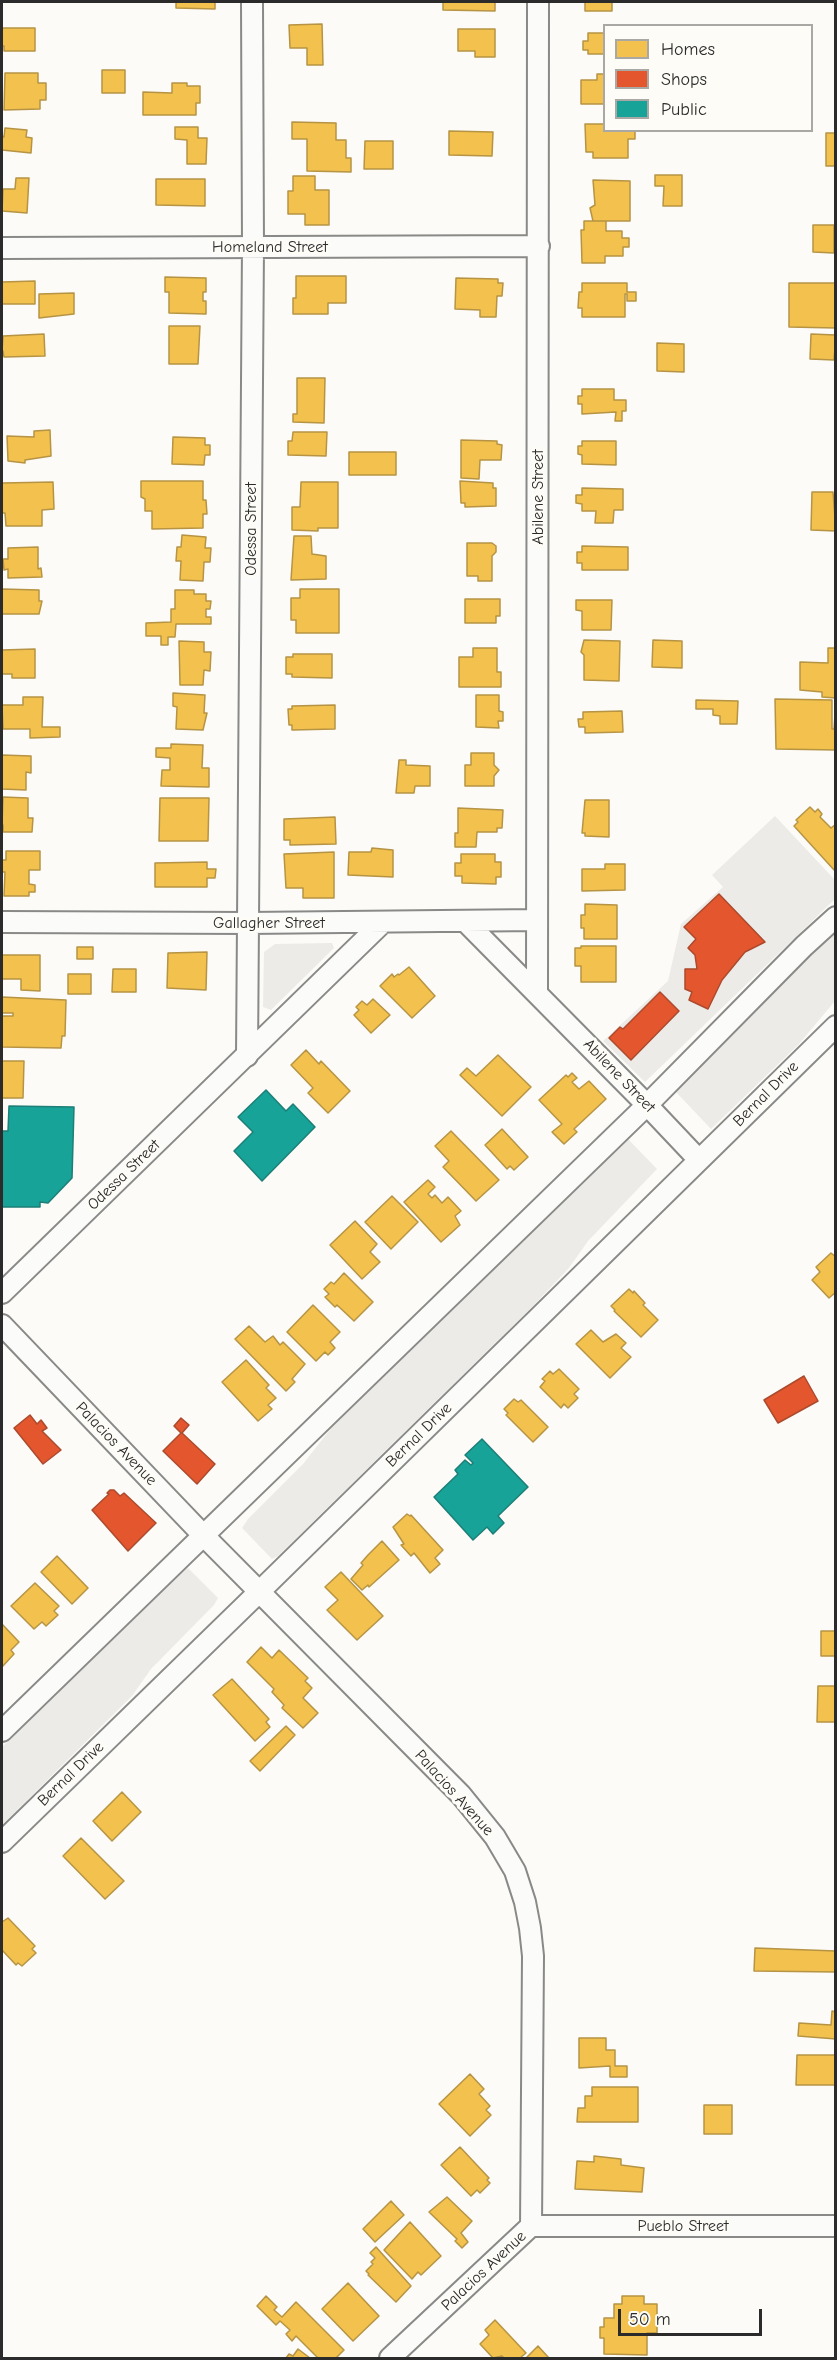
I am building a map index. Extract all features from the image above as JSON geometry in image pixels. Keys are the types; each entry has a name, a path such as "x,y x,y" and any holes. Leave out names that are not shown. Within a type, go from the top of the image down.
{"street":[{"name":"Odessa Street","path":"247,1056 253,248 252,2"},
{"name":"Abilene Street","path":"537,993 538,2"},
{"name":"Homeland Street","path":"2,248 539,246"},
{"path":"2,1731 647,1105 804,946 836,917"},
{"name":"Gallagher Street","path":"2,922 382,923 537,920"},
{"name":"Abilene Street","path":"466,922 699,1160"},
{"name":"Odessa Street","path":"2,1293 382,923"},
{"name":"Bernal Drive","path":"2,1842 836,1026"},
{"name":"Palacios Avenue","path":"2,1325 203,1535 460,1795 495,1837 515,1871 525,1902 532,1956 531,2226 390,2358"},
{"name":"Pueblo Street","path":"531,2226 836,2226"}],"shaded area":[{"path":"775,816 835,880 835,899 645,1082 603,1041 668,981 681,924 723,887 712,875"},
{"path":"835,931 835,1001 799,1044 711,1129 675,1091 682,1081"},
{"path":"332,943 334,948 271,1010 263,1007 264,952 275,944"},
{"path":"627,1138 657,1169 588,1241 569,1268 533,1306 278,1556 272,1559 242,1528 248,1519 303,1464 339,1418"},
{"path":"188,1568 218,1598 214,1605 151,1669 132,1696 2,1825 2,1747 177,1576"}],"building: Homes":[{"path":"176,2 215,2 215,9 176,8"},
{"path":"443,2 495,2 495,11 443,10"},
{"path":"585,2 612,2 612,11 585,11"},
{"path":"322,24 323,65 307,65 307,48 290,48 289,25"},
{"path":"2,28 35,28 35,51 4,51"},
{"path":"458,29 495,29 495,57 475,57 475,51 458,51"},
{"path":"588,33 603,33 603,54 588,54 588,50 583,50 583,41 588,41"},
{"path":"102,70 125,70 125,93 102,93"},
{"path":"5,73 38,73 38,83 46,83 46,100 40,100 40,109 4,110"},
{"path":"597,74 603,74 603,104 581,104 581,80 597,80"},
{"path":"172,83 200,86 200,103 196,103 196,115 143,115 143,92 172,93"},
{"path":"292,122 336,123 336,140 346,140 346,158 351,158 351,172 307,171 307,139 292,139"},
{"path":"585,124 603,124 603,132 635,132 635,139 628,139 628,158 593,158 593,152 586,152"},
{"path":"175,127 198,127 198,138 207,138 206,164 187,164 187,140 175,139"},
{"path":"5,128 27,130 26,137 32,138 31,153 2,150 2,136 4,137"},
{"path":"449,131 493,132 492,156 449,155"},
{"path":"826,133 836,133 836,166 826,166"},
{"path":"365,141 393,141 393,169 364,169"},
{"path":"655,175 682,175 682,206 663,206 664,186 655,186"},
{"path":"293,176 315,176 315,190 329,190 329,225 305,225 305,214 288,214 288,191 293,191"},
{"path":"16,178 29,178 27,213 2,211 3,189 15,189"},
{"path":"156,179 205,179 205,206 156,205"},
{"path":"593,180 630,181 630,221 593,221 590,208 595,205"},
{"path":"584,221 606,221 606,231 622,231 622,238 629,238 629,247 623,247 623,256 605,256 605,263 582,263 581,230 584,230"},
{"path":"813,225 834,225 834,253 813,252"},
{"path":"296,276 346,276 346,303 328,303 328,314 293,314"},
{"path":"165,277 206,278 206,292 203,292 203,301 206,301 206,314 169,313 169,292 165,292"},
{"path":"456,278 498,279 498,283 503,283 502,296 497,296 496,317 480,317 480,310 455,309"},
{"path":"35,281 35,304 2,304 2,282"},
{"path":"582,283 627,283 627,292 636,292 636,301 627,301 627,294 625,294 625,317 582,317 582,308 578,308"},
{"path":"789,283 836,283 836,328 789,327"},
{"path":"74,293 74,314 39,318 39,294"},
{"path":"169,326 200,326 198,364 169,364"},
{"path":"44,334 45,356 4,357 3,336"},
{"path":"811,334 836,335 834,360 810,359"},
{"path":"657,343 684,344 684,372 657,371"},
{"path":"297,378 325,378 324,423 293,422 293,414 297,414"},
{"path":"582,389 614,389 614,400 626,400 626,411 622,411 622,421 615,421 616,412 582,414 582,404 578,404 578,396 582,396"},
{"path":"50,430 51,456 25,460 25,463 8,461 7,436 34,437 34,431"},
{"path":"293,432 327,432 326,456 288,455 288,441 292,441"},
{"path":"173,437 205,438 205,445 210,445 210,455 205,455 204,465 172,464"},
{"path":"461,440 497,441 497,444 502,445 501,460 480,460 479,479 461,478"},
{"path":"582,441 616,441 616,465 582,464 582,455 578,454 578,446 582,446"},
{"path":"349,452 396,452 396,475 349,475"},
{"path":"141,481 203,481 203,500 206,500 207,514 203,514 203,528 152,529 152,511 145,511 145,499 141,497"},
{"path":"460,481 493,483 493,488 496,488 496,506 465,507 465,503 461,503"},
{"path":"53,482 54,509 42,510 42,526 6,526 5,513 2,513 2,483"},
{"path":"301,482 338,482 338,528 318,528 318,531 292,530 292,507 300,507"},
{"path":"582,488 623,489 623,510 614,510 613,523 595,523 596,511 582,511 582,504 576,503 576,495 582,495"},
{"path":"812,492 833,492 836,531 811,530"},
{"path":"182,535 206,537 205,548 211,548 210,562 204,562 203,581 180,580 181,561 176,561 177,547 181,547"},
{"path":"294,536 311,536 312,554 326,556 326,579 291,580"},
{"path":"467,543 492,543 496,546 496,552 492,556 492,581 478,581 478,576 467,576"},
{"path":"582,546 628,547 628,570 582,570 582,563 577,563 577,552 582,552"},
{"path":"38,547 38,569 41,568 42,577 8,578 8,569 4,570 3,559 8,559 8,548"},
{"path":"2,589 39,590 39,601 42,601 39,614 2,614"},
{"path":"300,589 339,589 339,633 296,633 296,620 291,620 291,598 300,598"},
{"path":"175,590 194,590 194,594 206,594 206,601 211,601 210,609 206,609 206,617 211,617 211,624 176,624 175,637 168,637 168,645 161,645 161,636 146,636 146,623 171,622 171,609 175,609"},
{"path":"465,599 500,599 500,616 496,616 496,623 465,623"},
{"path":"576,600 612,600 611,630 582,630 582,611 576,610"},
{"path":"584,640 620,641 619,681 584,680 584,655 581,652"},
{"path":"653,640 682,641 682,668 652,667"},
{"path":"179,641 204,642 204,652 211,652 210,671 204,670 203,685 180,685"},
{"path":"473,648 497,648 497,672 501,672 501,687 459,687 459,657 473,657"},
{"path":"828,648 836,648 836,698 822,697 822,692 800,690 800,662 828,663"},
{"path":"35,649 35,678 12,678 12,674 2,674 2,650"},
{"path":"293,654 332,654 332,678 292,677 292,674 286,674 286,657 293,657"},
{"path":"173,693 205,695 204,713 207,713 203,730 176,729 177,707 173,706"},
{"path":"476,695 499,695 499,711 503,712 503,721 498,721 499,728 476,727"},
{"path":"23,697 43,697 42,727 60,727 60,737 30,738 30,729 3,729 2,705 23,705"},
{"path":"775,699 832,700 832,729 834,729 836,699 836,750 776,749"},
{"path":"696,700 738,701 737,724 720,724 720,716 713,715 713,709 696,709"},
{"path":"335,705 335,729 292,730 292,725 289,725 288,709 292,709 292,706"},
{"path":"622,711 623,732 585,733 585,727 579,727 578,719 583,719 583,712"},
{"path":"171,744 203,745 202,768 209,768 209,787 161,786 162,770 170,770 170,758 156,757 156,748 171,748"},
{"path":"471,753 494,753 494,765 499,770 494,776 494,786 465,786 465,765 471,765"},
{"path":"2,755 31,756 31,773 26,772 26,790 2,789"},
{"path":"399,760 406,760 406,765 430,766 430,786 415,786 414,793 396,793"},
{"path":"3,797 28,798 28,818 33,818 32,832 3,832"},
{"path":"160,798 209,798 208,841 159,841"},
{"path":"585,800 609,800 609,837 585,836 585,833 582,833"},
{"path":"810,807 815,812 818,809 822,814 820,817 831,828 836,824 835,871 794,826 798,822 796,820"},
{"path":"458,808 503,810 502,828 497,828 497,832 477,832 476,847 455,847 455,833 458,833"},
{"path":"335,817 336,844 290,845 290,840 284,840 284,819"},
{"path":"372,848 393,850 393,877 348,875 349,852 371,852"},
{"path":"6,851 40,851 40,870 29,870 29,884 35,885 35,892 29,892 29,896 4,896 5,872 2,872 2,860 6,860"},
{"path":"334,852 334,898 303,898 303,888 286,888 284,854"},
{"path":"461,854 495,854 495,862 501,862 501,877 496,877 496,884 462,883 462,876 455,876 455,863 461,863"},
{"path":"207,862 207,869 216,869 215,878 207,878 207,887 155,887 155,863"},
{"path":"605,864 625,864 625,890 582,891 582,869 605,869"},
{"path":"585,904 617,905 617,939 584,939 581,915 585,915"},
{"path":"581,946 616,946 616,982 581,982 581,966 575,966 575,948 581,948"},
{"path":"77,947 93,947 93,959 77,959"},
{"path":"207,952 206,990 167,988 168,953"},
{"path":"2,955 40,955 40,991 21,990 21,979 2,979"},
{"path":"409,967 435,996 412,1018 380,986 392,974 394,977 399,975"},
{"path":"113,969 136,969 136,992 112,992"},
{"path":"68,974 91,974 91,994 68,994"},
{"path":"2,997 66,1000 65,1036 62,1036 61,1048 2,1047 2,1016 13,1016 13,1013 2,1013"},
{"path":"373,999 390,1015 371,1033 354,1015 359,1010 356,1007 362,1001 367,1005"},
{"path":"306,1050 319,1064 321,1061 350,1091 328,1113 308,1093 313,1088 291,1065"},
{"path":"498,1055 531,1087 502,1116 460,1075 467,1068 476,1076"},
{"path":"2,1061 24,1061 23,1098 2,1098"},
{"path":"572,1073 577,1078 572,1082 579,1089 589,1081 606,1099 574,1129 577,1132 564,1144 552,1132 562,1124 539,1100 566,1075 568,1077"},
{"path":"502,1129 528,1157 514,1170 510,1166 507,1169 485,1145"},
{"path":"451,1131 499,1180 476,1201 443,1167 449,1161 435,1146"},
{"path":"428,1180 435,1187 428,1194 432,1198 435,1195 442,1203 448,1197 461,1211 455,1216 460,1225 441,1242 404,1202"},
{"path":"392,1196 418,1222 391,1249 365,1222"},
{"path":"355,1221 377,1244 370,1252 380,1262 362,1279 330,1245"},
{"path":"831,1253 836,1257 836,1292 829,1298 812,1280 820,1272 816,1267"},
{"path":"344,1273 373,1302 354,1321 325,1297 329,1294 324,1289 331,1282 334,1284"},
{"path":"629,1289 633,1293 634,1291 645,1303 643,1305 658,1320 641,1337 611,1306"},
{"path":"313,1305 340,1332 330,1342 335,1348 328,1355 325,1352 316,1361 287,1332"},
{"path":"249,1326 265,1342 273,1336 280,1345 283,1342 305,1364 292,1379 295,1382 286,1391 235,1339"},
{"path":"591,1330 603,1342 616,1334 626,1343 621,1348 631,1357 610,1378 576,1344"},
{"path":"246,1360 269,1385 266,1388 276,1398 268,1405 272,1409 258,1421 222,1382"},
{"path":"559,1369 579,1389 574,1394 578,1398 568,1408 564,1404 561,1408 540,1387 545,1381 542,1379 550,1371 553,1374"},
{"path":"514,1399 518,1402 521,1400 548,1427 533,1442 506,1415 508,1413 504,1409"},
{"path":"407,1514 411,1515 443,1550 435,1558 440,1564 430,1573 414,1553 411,1556 401,1545 404,1544 393,1527"},
{"path":"382,1541 399,1560 369,1587 368,1585 362,1590 351,1579 363,1565 361,1563"},
{"path":"57,1556 88,1588 72,1604 41,1572"},
{"path":"341,1572 383,1616 357,1640 327,1610 338,1600 325,1587"},
{"path":"35,1583 59,1606 54,1611 58,1615 46,1626 42,1622 34,1629 11,1606"},
{"path":"2,1624 19,1642 11,1650 14,1654 2,1667"},
{"path":"821,1631 836,1631 836,1656 821,1656"},
{"path":"261,1647 272,1658 279,1650 308,1678 305,1681 312,1688 303,1698 318,1713 303,1728 282,1708 284,1705 272,1692 274,1689 247,1662"},
{"path":"232,1679 269,1719 266,1722 270,1727 255,1741 213,1695"},
{"path":"818,1686 836,1686 836,1722 817,1722"},
{"path":"286,1726 295,1735 260,1771 250,1761"},
{"path":"122,1792 141,1812 112,1841 93,1821"},
{"path":"81,1838 124,1881 105,1899 63,1856"},
{"path":"8,1918 35,1946 32,1949 36,1953 22,1966 18,1963 16,1965 2,1950 2,1922"},
{"path":"755,1948 836,1951 836,1972 754,1971"},
{"path":"832,2011 836,2012 836,2039 798,2036 799,2023 831,2025"},
{"path":"579,2038 606,2038 606,2050 615,2050 615,2066 627,2066 627,2077 610,2077 610,2066 579,2068"},
{"path":"797,2055 836,2055 836,2085 796,2085"},
{"path":"470,2074 484,2089 479,2094 490,2106 486,2110 491,2115 470,2136 439,2104"},
{"path":"592,2087 638,2087 638,2122 577,2122 578,2108 585,2108 585,2096 592,2096"},
{"path":"704,2105 732,2105 732,2134 704,2134"},
{"path":"460,2147 489,2178 487,2180 490,2183 480,2193 477,2190 471,2196 441,2165"},
{"path":"594,2156 621,2159 621,2165 644,2168 642,2192 575,2189 577,2161 594,2162"},
{"path":"447,2197 472,2221 461,2233 468,2242 462,2248 455,2241 457,2239 429,2212"},
{"path":"391,2201 404,2215 375,2242 363,2229"},
{"path":"410,2222 441,2256 421,2275 418,2272 412,2279 384,2250"},
{"path":"376,2247 411,2286 396,2302 366,2271 373,2264 371,2262 375,2258 370,2253"},
{"path":"348,2283 379,2316 353,2341 322,2309"},
{"path":"266,2296 277,2307 274,2310 282,2317 296,2302 344,2350 336,2358 318,2358 296,2336 292,2341 286,2334 290,2330 280,2321 276,2325 257,2306"},
{"path":"622,2296 644,2296 644,2304 657,2304 657,2333 647,2333 647,2355 604,2354 604,2338 600,2338 600,2327 604,2327 604,2318 614,2318 614,2304 622,2304"},
{"path":"495,2320 526,2353 520,2358 502,2356 493,2358 480,2344 489,2335 485,2330"},
{"path":"538,2346 549,2358 526,2358"},
{"path":"298,2349 310,2358 286,2358 289,2354 293,2356"}],"building: Shops":[{"path":"719,894 765,942 745,952 722,980 708,1009 689,1000 692,992 685,989 685,969 697,969 695,955 688,948 696,939 684,927"},
{"path":"660,992 679,1011 631,1060 609,1038 620,1027 623,1029"},
{"path":"804,1376 818,1401 778,1423 764,1400"},
{"path":"30,1415 37,1424 41,1420 47,1428 42,1431 61,1450 43,1464 14,1428"},
{"path":"181,1418 189,1425 182,1433 215,1464 197,1484 163,1451 181,1433 174,1426"},
{"path":"114,1490 120,1496 124,1493 156,1523 128,1551 92,1510 109,1494 107,1493"}],"building: Public":[{"path":"266,1090 286,1111 293,1104 315,1127 262,1181 234,1151 253,1132 238,1117"},
{"path":"9,1106 74,1107 72,1178 48,1203 40,1202 40,1207 2,1207 2,1131 8,1131"},
{"path":"482,1439 528,1487 498,1516 504,1523 493,1534 487,1527 473,1540 434,1497 458,1474 455,1470 465,1460 471,1465 473,1463 465,1455"}]}
